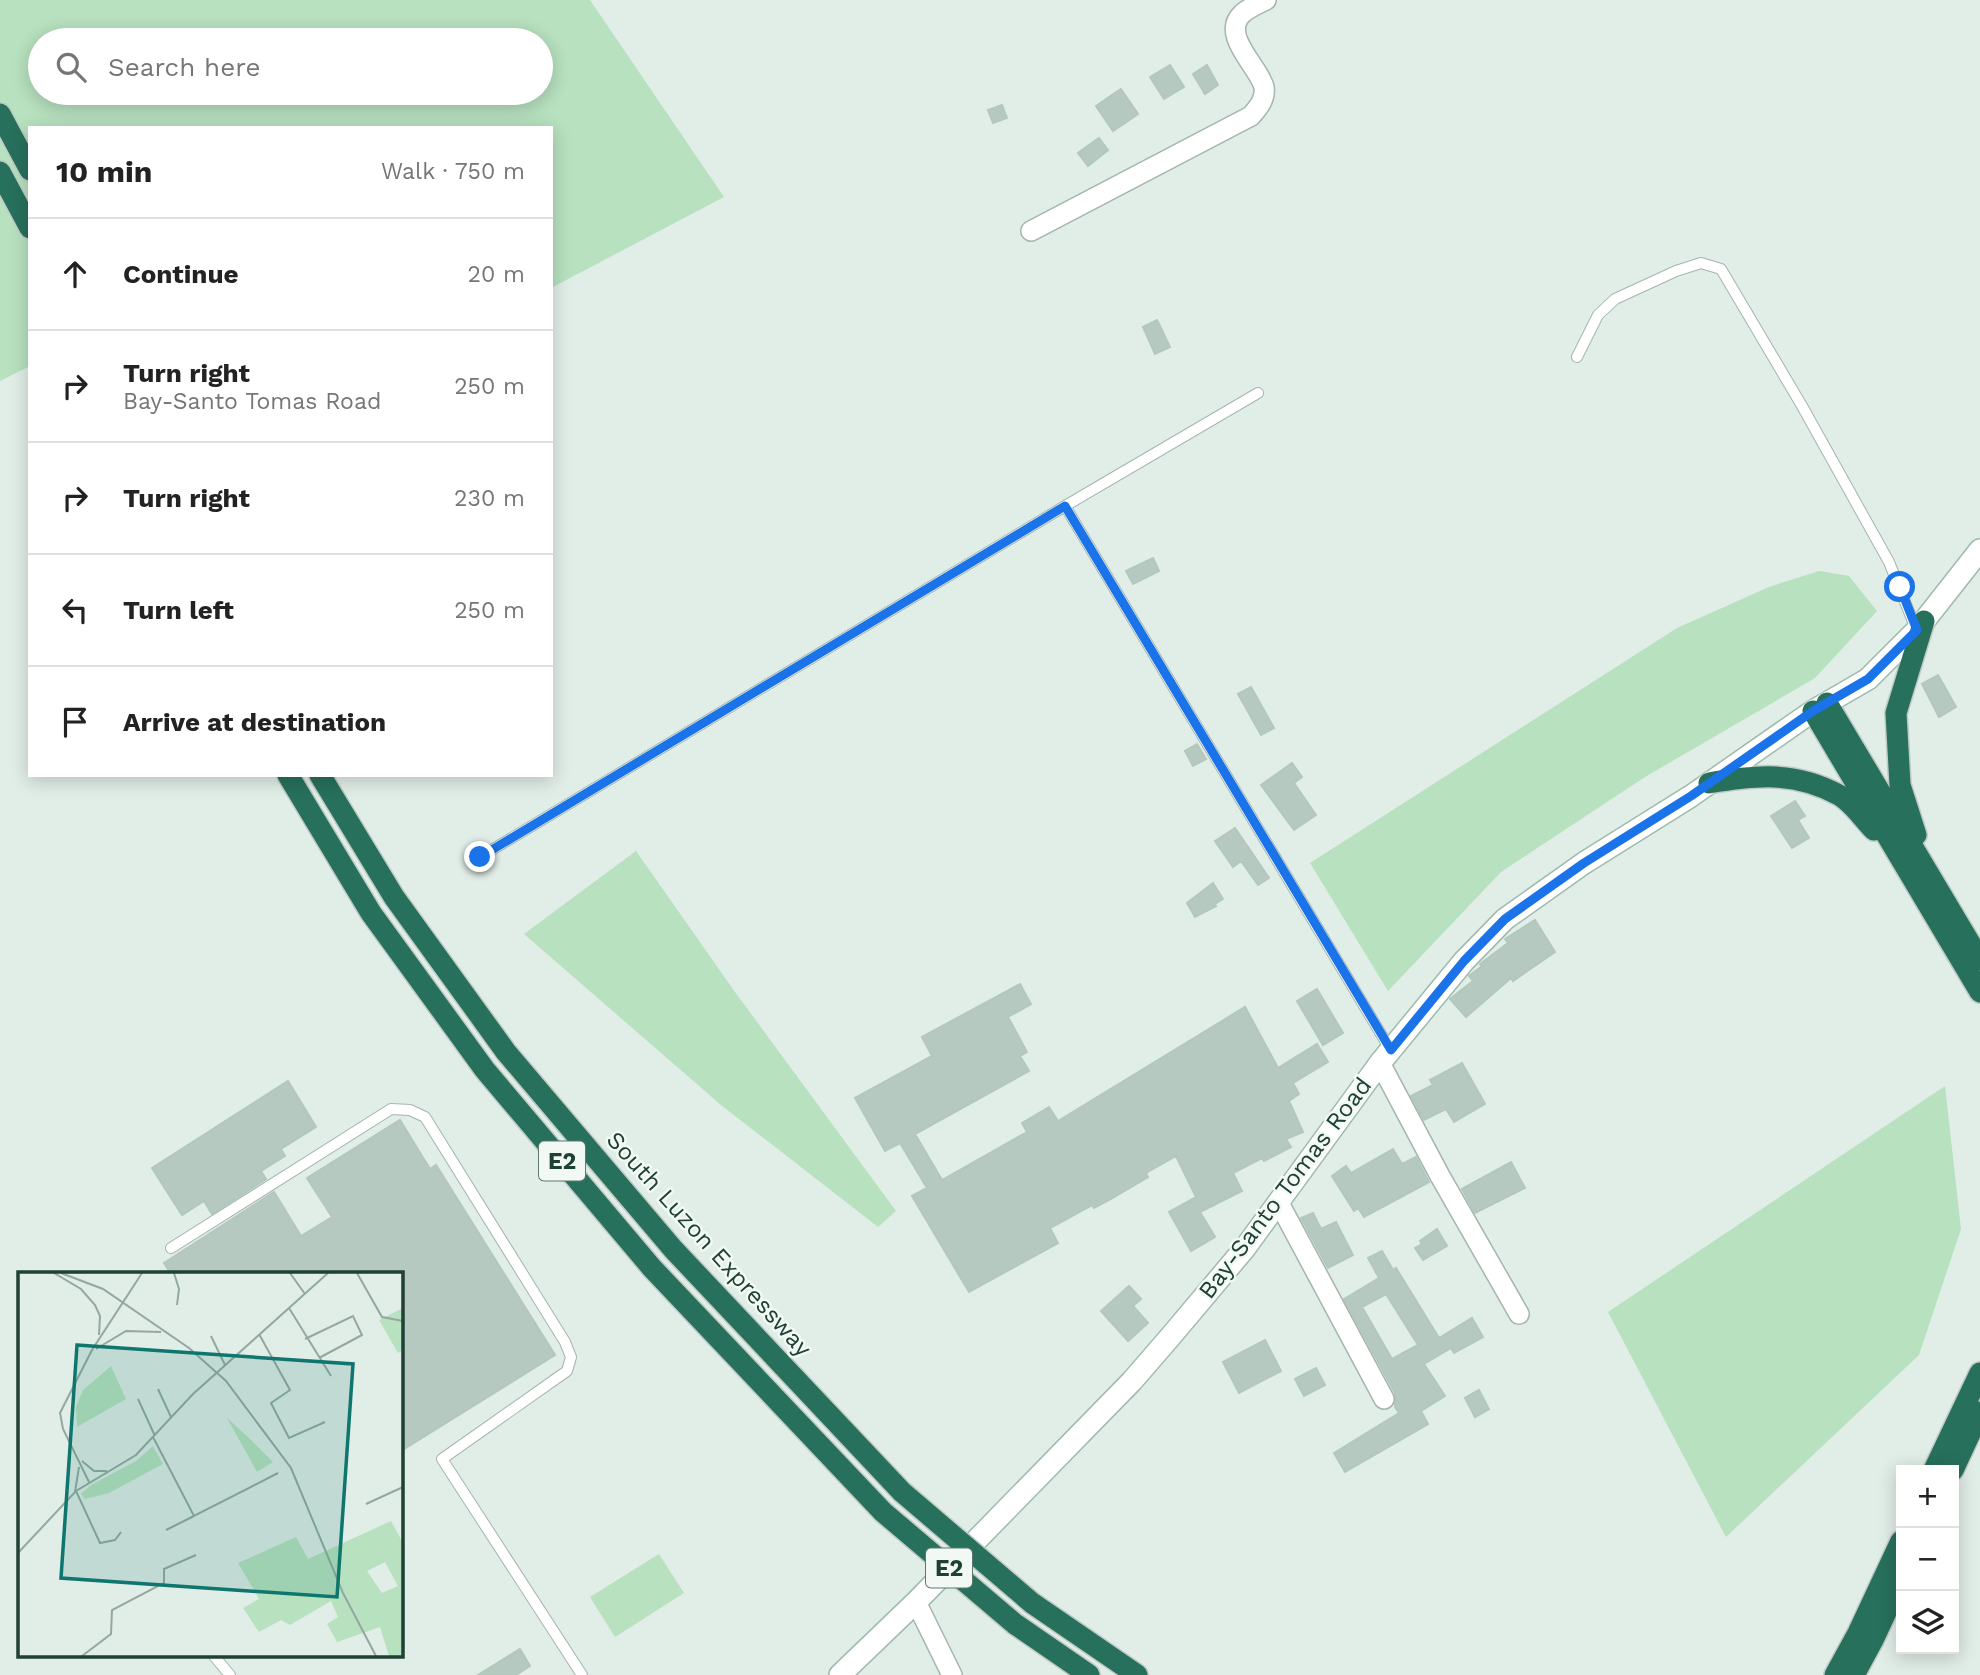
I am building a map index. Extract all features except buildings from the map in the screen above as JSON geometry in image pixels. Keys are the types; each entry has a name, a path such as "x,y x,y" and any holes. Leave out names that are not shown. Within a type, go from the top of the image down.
{"highway":[{"path":"0,114 28,166"},
{"path":"0,172 28,224"},
{"path":"1920,626 1896,713 1900,785 1926,868"},
{"path":"1820,707 1898,854 1980,992"},
{"path":"1820,707 1926,868 1980,960"},
{"path":"1709,783 1752,775 1800,779 1841,796 1898,854"},
{"name":"E2","path":"289,777 371,913 485,1070 652,1268 883,1512 1016,1624 1089,1675"},
{"name":"South Luzon Expressway","path":"321,777 394,897 506,1052 673,1249 902,1492 1032,1603 1137,1675"},
{"path":"1936,1465 1980,1373"},
{"path":"1955,1465 1980,1412"},
{"path":"1854,1675 1865,1637 1896,1554"},
{"path":"1835,1675 1865,1637 1896,1588"},
{"path":"1821,1675 1865,1637"},
{"path":"1861,1675 1865,1637"}],"main road":[{"name":"Bay-Santo Tomas Road","path":"841,1675 1132,1381 1245,1248 1385,1056 1464,961 1505,919 1584,863 1709,783 1820,707 1868,679 1920,626 1980,550"}],"street":[{"path":"1031,231 1251,116 1262,102 1264,87 1240,45 1235,30 1240,15 1266,0"},
{"path":"1385,1056 1440,1176 1519,1314"},
{"path":"1279,1203 1384,1399"},
{"path":"916,1602 952,1675"}],"lane":[{"path":"1577,357 1598,315 1615,299 1676,271 1702,263 1721,269 1802,406 1889,562 1920,626"},
{"path":"480,857 1258,393"},
{"path":"1065,506 1385,1056"},
{"path":"171,1248 391,1109 410,1110 425,1116 565,1342 571,1357 567,1371 442,1459 582,1675"},
{"path":"216,1658 230,1675"}],"green space":[{"path":"0,0 590,0 724,197 553,287 553,126 28,126 28,367 0,381"},
{"path":"1819,571 1849,576 1877,611 1815,678 1645,777 1501,872 1388,991 1310,863 1677,628 1769,587"},
{"path":"636,851 735,992 896,1211 878,1227 721,1105 524,934"},
{"path":"1945,1086 1961,1229 1919,1355 1726,1537 1608,1312"},
{"path":"659,1554 684,1593 615,1637 590,1597"}],"route":[{"path":"480,857 1065,506 1391,1050 1464,961 1505,919 1584,863 1691,796 1813,711 1875,673 1917,630 1900,587"}]}
